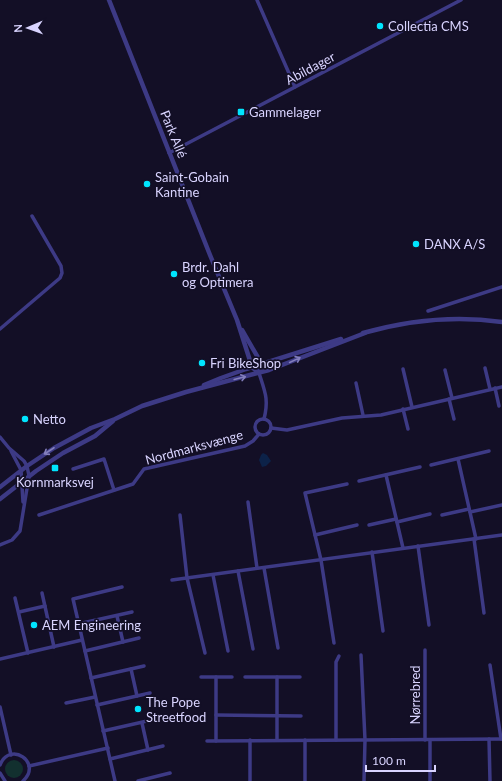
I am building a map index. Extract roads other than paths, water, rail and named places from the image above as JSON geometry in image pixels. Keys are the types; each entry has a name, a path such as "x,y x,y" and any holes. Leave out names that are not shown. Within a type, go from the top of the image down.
{"street":[{"name":"Park Allé","path":"109,0 237,320 252,367"},
{"path":"257,0 295,87"},
{"name":"Abildager","path":"169,153 461,0"},
{"path":"0,328 60,278 62,273 61,266 32,216"},
{"path":"428,310 502,287"},
{"path":"193,390 220,378 336,340 400,324 436,319 472,319 502,322"},
{"name":"Park Allé","path":"237,320 261,365"},
{"path":"0,487 21,470 71,438 142,406 193,390 259,373 294,361 305,355 365,332"},
{"path":"261,365 259,373 267,400 264,419"},
{"path":"252,367 259,373"},
{"path":"485,368 490,389"},
{"path":"402,369 412,408"},
{"path":"445,370 454,419"},
{"path":"356,383 363,416"},
{"path":"271,428 287,430 342,418 381,415 502,387"},
{"path":"495,388 498,406"},
{"path":"403,410 408,429"},
{"path":"0,499 29,476 63,453 95,436 116,419"},
{"path":"264,419 268,421 271,428"},
{"path":"264,419 259,420 255,424 255,430 259,434 265,435 271,428"},
{"name":"Nordmarksvænge","path":"39,515 133,484 144,469 245,446 253,441 259,434"},
{"path":"0,436 9,448 21,470 24,507"},
{"path":"0,545 12,540 20,531 29,476 27,466 9,448"},
{"path":"431,465 489,451"},
{"path":"73,469 104,458 114,490"},
{"path":"458,459 475,539 484,613"},
{"path":"359,481 420,468"},
{"path":"386,475 403,548"},
{"path":"334,643 321,560 305,493 347,484"},
{"path":"248,502 257,568"},
{"path":"442,515 502,505"},
{"path":"369,525 430,514"},
{"path":"180,515 187,578 205,653"},
{"path":"315,535 357,525"},
{"path":"172,580 502,535"},
{"path":"418,546 429,625"},
{"path":"372,552 383,631"},
{"path":"264,568 278,648"},
{"path":"238,571 253,649"},
{"path":"213,574 228,651"},
{"path":"115,781 73,599 122,587"},
{"path":"42,593 54,647"},
{"path":"15,598 28,653"},
{"path":"19,612 45,606"},
{"path":"78,624 132,612"},
{"path":"117,616 123,642"},
{"path":"85,651 139,638"},
{"path":"0,659 82,640"},
{"name":"Nørrebred","path":"425,650 425,740"},
{"path":"361,655 365,740 364,781"},
{"path":"336,740 336,662 339,656"},
{"name":"Nørrebred","path":"207,740 502,739 490,665"},
{"path":"91,678 144,666"},
{"path":"131,669 137,696"},
{"path":"245,676 300,677"},
{"path":"201,677 232,677"},
{"path":"216,677 216,741"},
{"path":"277,677 277,740"},
{"path":"97,705 150,693"},
{"path":"66,703 95,696"},
{"path":"0,707 10,755"},
{"path":"216,715 302,716"},
{"path":"103,731 156,719"},
{"path":"142,723 148,750"},
{"path":"489,739 490,781"},
{"path":"250,740 250,781"},
{"path":"305,740 305,781"},
{"name":"Nørrebred","path":"430,740 430,781"},
{"path":"110,759 163,746"},
{"path":"29,766 108,748"},
{"path":"0,765 4,758 10,755 18,754 23,757 29,766 28,774 23,781"},
{"path":"0,773 6,781"},
{"path":"138,781 148,780 170,773"}],"water":[{"path":"263,453 267,455 271,461 266,466 262,467 259,460"}],"place":[{"name":"Collectia CMS","path":"380,26"},
{"name":"Gammelager","path":"241,112"},
{"name":"Saint-Gobain Kantine","path":"147,184"},
{"name":"DANX A/S","path":"416,244"},
{"name":"Brdr. Dahl og Optimera","path":"174,274"},
{"name":"Fri BikeShop","path":"202,363"},
{"name":"Netto","path":"25,419"},
{"name":"Kornmarksvej","path":"55,468"},
{"name":"AEM Engineering","path":"34,625"},
{"name":"The Pope Streetfood","path":"138,709"}]}
